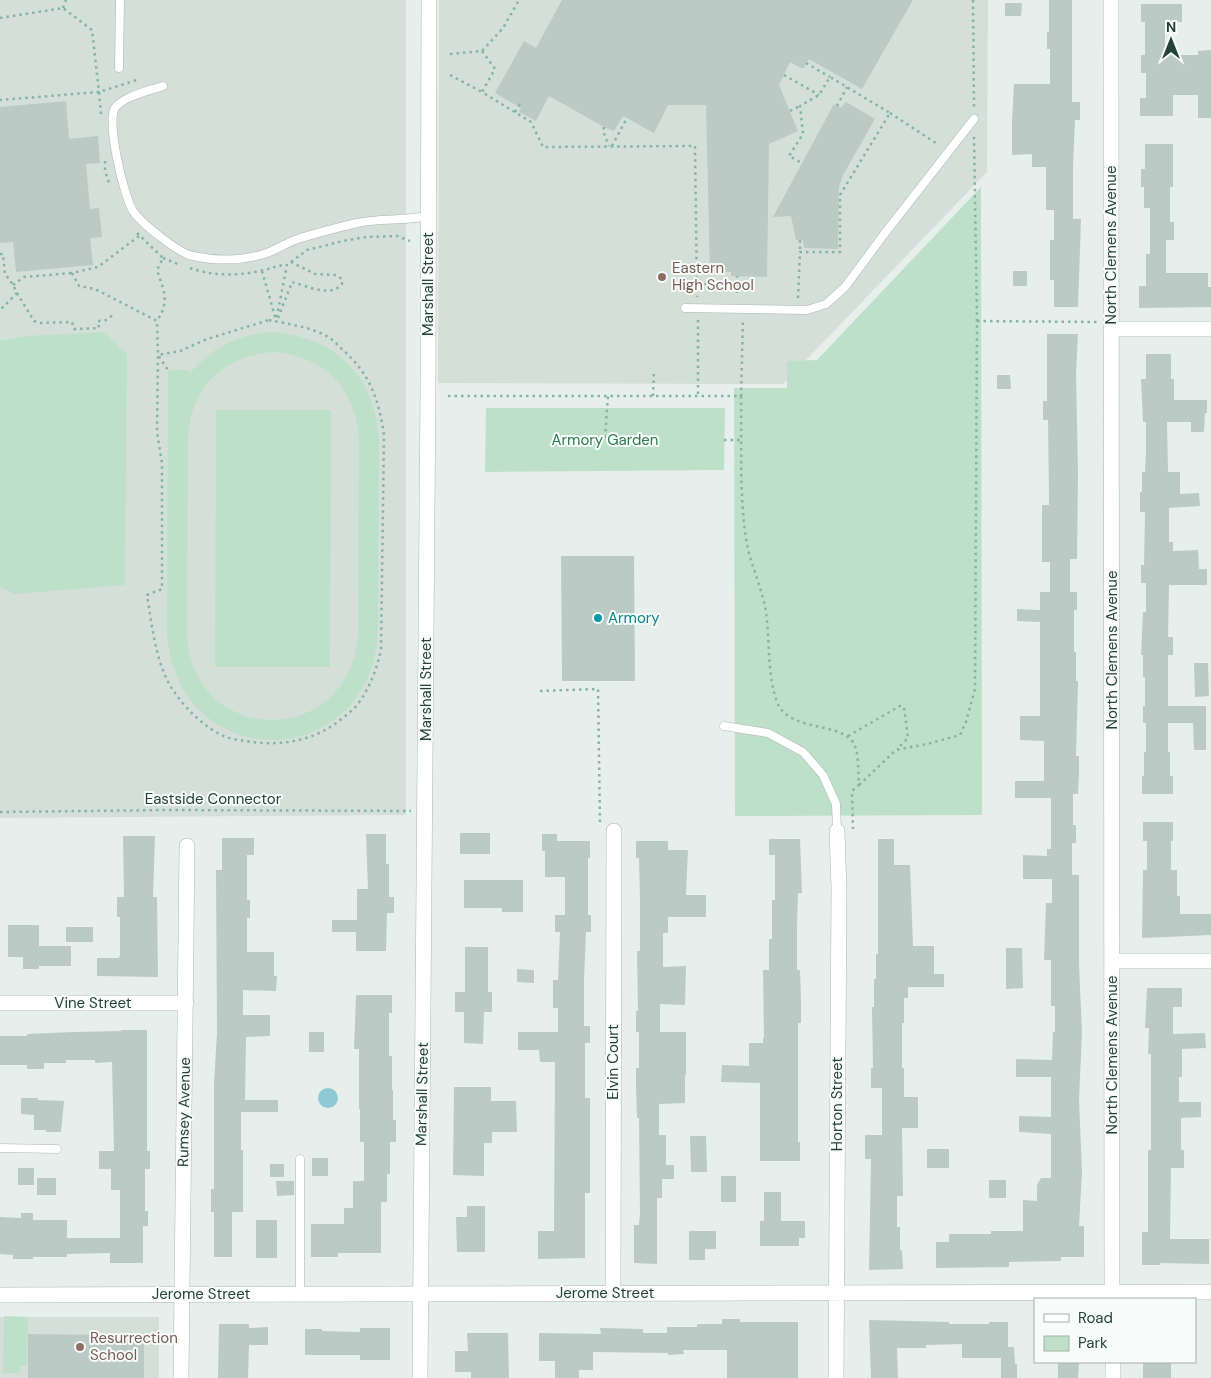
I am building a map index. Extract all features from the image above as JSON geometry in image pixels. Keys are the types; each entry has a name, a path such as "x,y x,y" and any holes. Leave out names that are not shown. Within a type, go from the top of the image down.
{"street":[{"name":"Marshall Street","path":"420,1378 429,0"},
{"name":"North Clemens Avenue","path":"1111,0 1112,1295"},
{"path":"1111,329 1211,329"},
{"name":"Elvin Court","path":"607,828 613,1292"},
{"name":"Horton Street","path":"836,1378 839,888 837,831"},
{"name":"Rumsey Avenue","path":"181,1378 187,846"},
{"path":"1112,961 1211,961"},
{"name":"Vine Street","path":"0,1003 186,1003"},
{"name":"Jerome Street","path":"0,1295 613,1292 1112,1295 1211,1292"},
{"path":"1113,1363 1113,1378"}],"lane":[{"path":"119,68 120,0"},
{"path":"162,86 122,102 114,109 112,124 121,178 133,210 149,228 190,256 236,260 264,254 294,240 358,223 410,220 428,216"},
{"path":"685,308 806,310 826,304 845,287 974,119"},
{"path":"724,726 768,733 803,752 823,775 836,804 837,831"},
{"path":"0,1148 57,1149"},
{"path":"300,1159 300,1294"}],"path":[{"path":"63,8 66,0"},
{"path":"450,54 482,51 503,28 519,0"},
{"path":"896,750 960,735 976,689 977,321 973,0"},
{"path":"0,18 63,8 92,30 99,92 0,100"},
{"path":"482,51 495,69 482,92"},
{"path":"806,63 890,113 948,152"},
{"path":"450,74 531,122 543,147 575,145 695,146 698,396"},
{"path":"784,75 819,95"},
{"path":"790,111 819,95 830,77"},
{"path":"837,106 847,87"},
{"path":"515,112 520,104"},
{"path":"800,106 804,134 789,156 802,163"},
{"path":"800,252 840,252 840,195 890,113"},
{"path":"611,146 627,118"},
{"path":"604,127 603,131 611,146"},
{"path":"13,285 24,277 72,273 98,267 149,228"},
{"path":"138,236 163,258 181,265"},
{"path":"188,268 209,274 262,271 287,264 307,250 342,241 366,237 397,236 410,242"},
{"path":"798,310 800,240"},
{"path":"0,254 3,254 5,274 34,321 40,323 72,322 74,329 99,328 98,321 106,320 113,315"},
{"path":"158,355 180,351 207,339 269,320 299,326 328,337 351,357 369,380 380,409 384,435 381,649 378,664 368,689 357,706 337,723 314,737 284,744 226,738 203,723 186,706 174,692 164,672 157,648 147,595 162,589 162,463 157,432 157,321 165,309 164,291 157,270 163,258"},
{"path":"276,322 292,282 315,289 332,290 338,289 342,284 342,278 336,275 315,274 291,262"},
{"path":"276,322 287,264"},
{"path":"262,271 276,322"},
{"path":"72,273 79,286 95,289 157,321"},
{"path":"737,276 740,308 743,511 747,542 764,600 768,627 769,655 778,704 785,714 798,721 834,730 848,736 854,744 859,785"},
{"path":"697,284 737,284"},
{"path":"0,310 17,293"},
{"path":"977,321 1093,322"},
{"path":"158,355 168,370"},
{"path":"654,370 654,396"},
{"path":"448,396 742,396"},
{"path":"605,438 608,396"},
{"path":"724,440 742,440"},
{"path":"540,691 598,689 607,828"},
{"path":"837,831 853,831 852,791 908,738 904,707 900,706 848,736"},
{"name":"Eastside Connector","path":"0,812 168,810 425,811"}],"shaded area":[{"path":"0,0 406,0 406,815 0,818"},
{"name":"Eastern High School","path":"439,0 988,0 987,172 783,384 438,383"},
{"name":"Resurrection School","path":"0,1317 159,1317 159,1378 0,1378"}],"green space":[{"path":"981,187 982,815 735,816 734,388 787,388 787,361 817,360"},
{"path":"103,332 127,354 125,585 14,594 0,587 0,341 27,336"},
{"path":"274,332 316,342 348,364 360,378 369,396 376,416 379,438 378,636 366,682 341,714 308,734 271,740 235,733 202,713 178,680 167,634 168,370 188,370 189,374 217,349 237,339","holes":["274,352 308,360 334,378 344,390 356,420 359,438 358,636 348,673 328,699 301,715 271,720 241,714 215,698 196,672 187,635 188,436 196,402 214,376 240,359 256,354"]},
{"name":"Armory Garden","path":"486,408 725,408 724,470 485,472"},
{"path":"216,410 331,410 330,667 215,667"},
{"path":"4,1316 28,1317 27,1366 20,1366 20,1373 3,1373"}],"water":[{"path":"328,1088 335,1091 338,1098 335,1105 328,1108 321,1105 318,1098 321,1091"}],"building":[{"path":"562,0 913,0 862,89 809,59 803,69 790,62 779,85 798,131 769,144 767,277 731,276 731,272 710,272 706,105 668,105 654,133 623,116 614,131 549,96 536,121 519,112 521,108 495,93 524,41 536,48"},
{"path":"1049,0 1072,0 1072,102 1080,102 1080,120 1075,120 1073,167 1073,219 1081,219 1078,307 1054,307 1054,280 1050,280 1050,240 1054,240 1054,210 1046,210 1046,167 1032,167 1032,154 1012,155 1014,84 1050,84 1050,49 1047,49"},
{"path":"1005,3 1022,3 1021,16 1005,16"},
{"path":"1141,4 1182,4 1182,22 1165,22 1165,55 1198,55 1198,51 1211,50 1211,118 1198,118 1198,95 1173,95 1173,116 1140,116 1140,98 1146,98 1146,73 1141,73 1141,55 1145,55 1145,22 1141,22"},
{"path":"66,101 69,139 98,136 100,163 86,164 90,209 99,208 102,237 90,238 93,265 16,272 13,242 0,243 0,107"},
{"path":"846,102 875,119 843,175 839,187 838,249 804,248 803,240 796,240 791,216 773,217 834,104 841,108"},
{"path":"1145,144 1173,144 1173,187 1170,187 1170,222 1174,222 1174,240 1166,240 1166,273 1208,273 1208,287 1211,287 1211,307 1139,308 1139,286 1146,286 1146,254 1150,254 1150,208 1144,208 1144,187 1141,187 1141,169 1145,169"},
{"path":"1013,271 1027,271 1027,286 1013,286"},
{"path":"1047,334 1078,334 1076,373 1077,559 1070,559 1070,592 1077,592 1077,610 1074,610 1074,652 1076,652 1076,681 1078,681 1076,756 1079,756 1079,774 1078,794 1073,794 1073,825 1076,825 1076,843 1072,843 1072,875 1079,875 1079,965 1082,1032 1079,1100 1082,1172 1079,1226 1084,1226 1084,1257 1061,1257 1061,1261 1009,1262 1009,1267 936,1268 936,1242 949,1242 949,1234 991,1234 991,1231 1023,1231 1023,1200 1037,1201 1037,1185 1041,1178 1051,1178 1051,1134 1019,1132 1019,1116 1051,1117 1051,1077 1016,1077 1016,1059 1052,1060 1053,1032 1055,1032 1055,1006 1051,1006 1051,960 1044,960 1046,903 1052,903 1052,879 1023,879 1023,855 1047,856 1047,849 1051,849 1051,798 1015,798 1015,781 1044,781 1044,741 1020,740 1020,716 1040,716 1040,622 1017,621 1017,609 1040,610 1040,592 1050,592 1050,562 1042,562 1042,505 1049,505 1048,420 1043,420 1043,401 1047,401"},
{"path":"1146,354 1171,354 1171,379 1174,379 1174,400 1207,400 1204,432 1191,432 1191,422 1167,422 1168,472 1180,472 1180,494 1199,493 1200,506 1169,508 1169,542 1173,542 1173,551 1198,550 1199,569 1207,569 1207,585 1169,585 1168,637 1173,637 1173,655 1168,655 1168,706 1206,706 1206,750 1194,750 1193,723 1168,723 1168,752 1170,752 1170,776 1173,776 1173,794 1142,794 1144,752 1146,752 1146,723 1143,723 1145,677 1143,677 1143,655 1141,655 1143,612 1146,612 1146,583 1141,583 1141,565 1144,565 1145,512 1140,512 1140,492 1142,492 1142,472 1145,472 1146,422 1143,422 1141,379 1146,379"},
{"path":"997,375 1010,375 1011,389 997,389"},
{"name":"Armory","path":"561,556 634,556 635,681 562,681"},
{"path":"1194,663 1208,663 1209,696 1195,697"},
{"path":"1143,822 1173,822 1171,870 1177,870 1177,896 1180,896 1180,914 1211,914 1211,935 1142,938 1143,870 1147,870 1147,841 1143,841"},
{"path":"460,833 490,833 490,854 460,854"},
{"path":"366,834 386,834 386,864 389,864 389,897 394,897 394,913 387,913 386,951 356,951 356,932 332,932 332,920 357,920 357,889 368,889"},
{"path":"542,834 557,834 557,841 590,841 590,858 588,858 588,915 591,915 591,932 586,932 584,981 584,1026 590,1026 590,1043 585,1043 585,1098 590,1098 590,1193 585,1193 585,1258 538,1259 538,1231 554,1231 555,1062 540,1062 539,1050 518,1050 518,1032 558,1032 558,1008 553,1008 553,980 558,980 560,932 555,932 555,915 565,915 565,877 545,877 545,851 542,851"},
{"path":"123,836 155,836 153,897 157,897 158,977 97,976 97,958 119,958 120,955 120,917 117,917 117,897 124,897"},
{"path":"222,838 254,838 254,855 247,855 247,900 250,900 250,918 247,918 247,952 274,952 274,976 277,976 276,991 243,990 243,1015 270,1015 270,1036 246,1037 245,1100 278,1100 278,1112 241,1112 243,1212 232,1212 232,1257 214,1257 214,1212 211,1212 211,1189 214,1189 214,1085 217,1032 216,870 222,870"},
{"path":"769,839 800,839 802,893 798,893 797,970 800,970 801,1001 801,1023 798,1023 798,1142 800,1142 800,1161 760,1161 760,1083 721,1082 722,1065 749,1066 749,1043 763,1043 764,1038 763,970 769,970 769,939 772,939 772,900 775,900 775,855 769,855"},
{"path":"878,839 894,839 894,865 910,865 913,946 934,946 934,974 944,974 944,987 908,987 908,998 904,998 902,1068 904,1068 904,1097 918,1097 918,1128 902,1128 903,1196 897,1196 897,1227 900,1227 900,1250 902,1250 903,1269 869,1270 871,1159 865,1159 865,1135 882,1135 882,1088 871,1088 871,1068 873,1068 872,1007 874,1007 876,954 878,954"},
{"path":"636,841 668,841 668,850 688,850 686,895 706,895 706,917 668,917 668,933 663,933 663,967 686,966 685,1005 660,1004 660,1032 686,1032 686,1075 685,1103 659,1104 659,1135 666,1135 666,1165 674,1165 674,1179 662,1179 662,1198 657,1198 657,1264 634,1263 634,1225 639,1225 640,1213 639,1118 637,1118 636,1086 636,1068 639,1068 639,1032 636,1032 636,1011 638,1011 637,951 640,951 640,898 639,858 636,858"},
{"path":"464,880 523,880 523,912 502,912 502,908 464,908"},
{"path":"8,925 39,925 39,946 71,946 71,966 39,966 39,969 23,969 23,957 8,957"},
{"path":"66,927 93,927 93,942 66,942"},
{"path":"465,947 488,947 488,992 492,992 492,1012 484,1012 483,1044 464,1043 464,1012 455,1012 455,992 465,992"},
{"path":"1006,948 1022,948 1023,988 1006,989"},
{"path":"517,969 534,970 534,983 517,982"},
{"path":"1147,988 1182,988 1182,1007 1173,1007 1173,1034 1205,1033 1206,1048 1182,1049 1182,1077 1179,1077 1179,1102 1201,1102 1201,1117 1181,1118 1181,1150 1184,1150 1184,1168 1171,1168 1170,1239 1209,1239 1209,1264 1160,1263 1160,1265 1142,1265 1142,1232 1148,1232 1148,1150 1151,1150 1151,1054 1148,1054 1149,1028 1145,1028"},
{"path":"356,995 392,995 392,1013 389,1013 389,1056 392,1056 393,1120 396,1120 396,1142 390,1142 390,1174 387,1174 387,1202 381,1202 381,1253 338,1253 338,1257 311,1257 311,1224 344,1224 344,1208 353,1208 353,1181 364,1181 364,1142 360,1142 359,1049 354,1049"},
{"path":"147,1030 147,1151 150,1151 150,1169 145,1169 145,1211 148,1211 148,1226 143,1226 143,1263 110,1263 110,1253 67,1254 67,1257 33,1257 33,1259 13,1259 13,1255 0,1254 0,1217 21,1218 21,1213 33,1213 33,1220 67,1220 67,1238 120,1238 120,1190 111,1190 111,1169 99,1169 99,1151 114,1151 112,1062 95,1063 95,1060 66,1060 66,1063 44,1063 44,1069 27,1069 27,1065 0,1065 0,1036"},
{"path":"309,1032 324,1032 324,1052 309,1052"},
{"path":"454,1087 491,1087 491,1101 516,1101 517,1132 492,1132 492,1143 484,1143 484,1176 453,1175"},
{"path":"21,1098 64,1101 61,1132 34,1130 34,1115 21,1114"},
{"path":"690,1136 706,1136 707,1172 691,1172"},
{"path":"927,1149 949,1149 949,1168 927,1168"},
{"path":"312,1158 328,1158 328,1176 312,1176"},
{"path":"270,1164 284,1164 284,1177 270,1177"},
{"path":"18,1168 34,1168 34,1185 18,1185"},
{"path":"721,1176 736,1176 736,1202 721,1202"},
{"path":"37,1178 56,1178 56,1195 37,1195"},
{"path":"989,1180 1006,1180 1006,1198 989,1198"},
{"path":"276,1181 294,1181 294,1195 277,1196"},
{"path":"764,1192 781,1192 781,1221 805,1221 805,1238 799,1238 799,1246 760,1246 760,1221 764,1221"},
{"path":"467,1206 485,1206 485,1252 457,1252 456,1217 467,1217"},
{"path":"256,1220 277,1220 277,1258 256,1258"},
{"path":"689,1231 716,1231 716,1249 705,1249 705,1260 689,1260"},
{"path":"722,1319 740,1319 740,1322 798,1322 798,1378 727,1378 727,1350 683,1350 684,1354 668,1355 668,1353 593,1352 593,1370 579,1370 579,1378 555,1378 555,1361 539,1361 539,1333 601,1334 600,1328 643,1329 643,1333 667,1333 667,1327 697,1327 697,1324 722,1324"},
{"path":"869,1320 949,1322 949,1324 1008,1322 1008,1347 1014,1347 1017,1378 1001,1378 1001,1358 962,1358 962,1344 926,1345 926,1348 897,1348 898,1378 871,1378"},
{"path":"219,1324 249,1324 249,1328 268,1327 268,1345 249,1345 248,1378 218,1378"},
{"path":"360,1328 390,1328 390,1360 360,1360 360,1355 305,1355 305,1329 360,1332"},
{"path":"467,1333 508,1333 509,1378 471,1378 471,1372 455,1372 455,1351 468,1351"},
{"path":"28,1334 111,1335 109,1340 136,1340 136,1343 144,1343 144,1378 28,1378"},
{"path":"1058,1363 1079,1363 1078,1378 1058,1378"},
{"path":"1143,1363 1171,1363 1171,1378 1143,1378"}],"place":[{"name":"Eastern High School","path":"662,277"},
{"name":"Armory","path":"598,618"},
{"name":"Resurrection School","path":"80,1347"}]}
